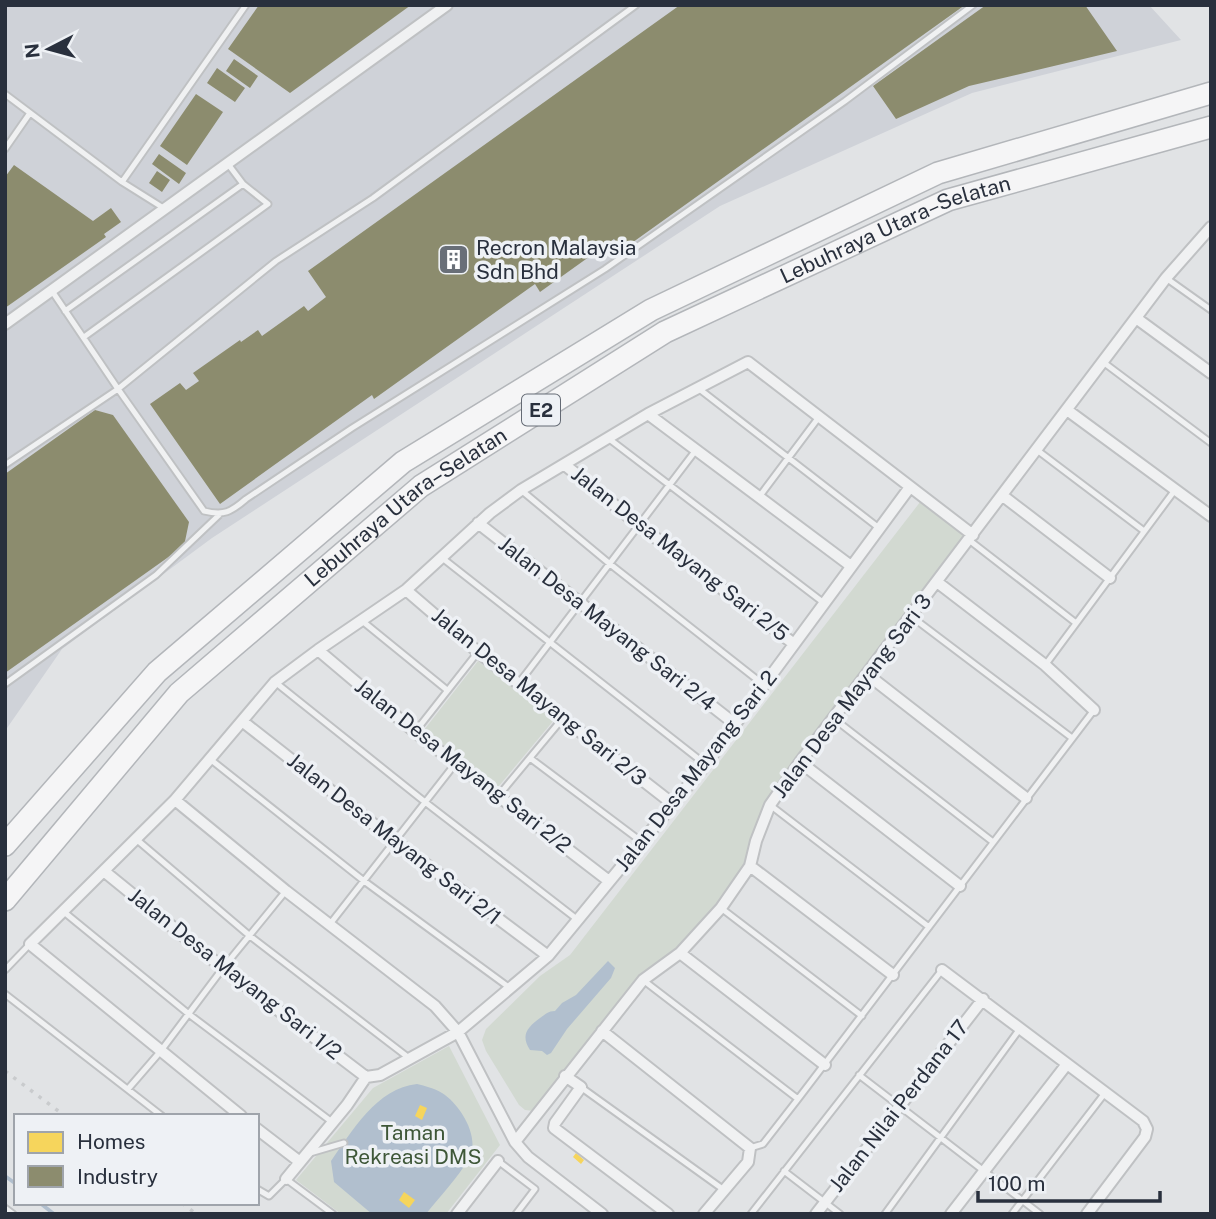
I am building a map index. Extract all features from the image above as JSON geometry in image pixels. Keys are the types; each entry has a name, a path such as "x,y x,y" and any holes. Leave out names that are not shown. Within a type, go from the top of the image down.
{"highway":[{"name":"Lebuhraya Utara–Selatan","path":"5,845 157,672 403,461 651,310 938,173 1211,93"},
{"name":"Lebuhraya Utara–Selatan","path":"5,900 179,694 422,486 665,332 948,200 1211,127"}],"street":[{"path":"5,324 447,5"},
{"name":"Jalan Desa Mayang Sari 3","path":"515,1142 643,980 681,953 721,908 750,866 755,841 770,805 800,762 1136,317 1211,227"},
{"path":"1136,317 1211,373"},
{"path":"238,1114 30,944 175,800 275,682 406,590 478,523 521,489 648,414 748,362 910,487 971,538"},
{"path":"1067,410 1211,516"},
{"path":"648,414 851,566"},
{"name":"Jalan Desa Mayang Sari 2/5","path":"565,465 794,644"},
{"name":"Jalan Desa Mayang Sari 2","path":"366,1077 380,1074 458,1032 548,956 705,765 910,487"},
{"path":"1003,496 1110,578"},
{"name":"Jalan Desa Mayang Sari 2/4","path":"478,523 735,724"},
{"path":"937,582 1045,665 1094,710"},
{"name":"Jalan Desa Mayang Sari 2/3","path":"406,590 478,652 673,804"},
{"name":"Jalan Desa Mayang Sari 2/2","path":"318,650 415,732 457,761 609,881"},
{"path":"867,675 1026,798"},
{"name":"Jalan Desa Mayang Sari 2/1","path":"242,721 548,956"},
{"path":"800,762 960,886"},
{"path":"175,800 286,891 435,1006 458,1032 515,1142 528,1157 602,1214"},
{"path":"750,866 893,975"},
{"name":"Jalan Desa Mayang Sari 1/2","path":"105,872 223,968 366,1077"},
{"path":"681,953 825,1065"},
{"path":"942,970 1143,1121 1147,1129 1145,1137 1087,1214"},
{"name":"Jalan Nilai Perdana 17","path":"816,1214 983,999"},
{"path":"602,1031 750,1148 748,1162 704,1214"},
{"path":"951,1214 1067,1064"},
{"path":"565,1076 581,1087 554,1128 668,1214"},
{"path":"286,1179 366,1077"},
{"path":"259,1130 303,1159"},
{"path":"457,1214 498,1161"},
{"path":"580,1214 588,1204"}],"lane":[{"path":"122,182 246,5"},
{"path":"5,465 118,389 276,261 373,198 636,5"},
{"path":"52,291 204,511 219,514 230,512 352,428 605,269 845,101 974,5"},
{"path":"5,94 122,182 166,210"},
{"path":"5,149 30,113"},
{"path":"84,337 268,204 243,184 228,164"},
{"path":"65,311 243,184"},
{"path":"1166,278 1211,310"},
{"path":"1103,362 1211,443"},
{"path":"698,388 879,528"},
{"path":"759,497 819,417"},
{"path":"608,439 824,603"},
{"path":"519,683 696,450"},
{"path":"1037,450 1144,531"},
{"path":"521,489 610,564 764,685"},
{"path":"1045,665 1175,490"},
{"path":"5,684 156,575 219,514"},
{"path":"971,538 1076,623"},
{"path":"441,556 705,765"},
{"path":"912,617 1072,738"},
{"path":"361,620 447,690"},
{"path":"415,732 478,652"},
{"path":"275,682 578,920"},
{"path":"750,1148 763,1144 799,1100 1094,710"},
{"path":"499,795 563,718"},
{"path":"833,718 993,842"},
{"path":"210,758 364,881 510,988"},
{"path":"530,758 642,842"},
{"path":"330,925 457,761"},
{"path":"770,805 929,927"},
{"path":"136,839 250,936 409,1058"},
{"path":"128,1089 190,1015 223,968 286,891"},
{"path":"721,908 862,1016"},
{"path":"64,912 190,1015 332,1122"},
{"path":"5,970 30,944"},
{"path":"751,1214 942,970"},
{"path":"643,980 799,1100"},
{"path":"5,994 159,1114"},
{"path":"885,1214 1020,1028"},
{"path":"859,1075 1040,1214"},
{"path":"581,1087 724,1190"},
{"path":"1012,1214 1105,1093"},
{"path":"303,1159 344,1143"},
{"path":"498,1161 535,1189 516,1214"},
{"path":"783,1171 839,1214"},
{"path":"259,1190 269,1196 286,1179 333,1214"},
{"path":"5,1208 13,1214"}],"shaded area":[{"path":"5,5 1149,5 1181,40 972,93 720,206 212,538 62,649 5,731"}],"green space":[{"path":"924,497 977,536 775,799 752,868 703,936 692,948 642,977 534,1111 525,1110 519,1105 486,1051 482,1040 486,1029 540,976 570,955"},
{"path":"478,661 554,720 498,787 424,730"},
{"name":"Taman Rekreasi DMS","path":"449,1046 500,1145 446,1214 341,1214 296,1180 373,1088"}],"water":[{"path":"608,961 615,968 611,978 567,1029 551,1053 547,1055 542,1051 530,1050 526,1040 529,1028 576,995"},
{"name":"Taman Rekreasi DMS","path":"417,1084 439,1091 456,1105 467,1122 472,1150 460,1173 426,1214 372,1214 334,1182 331,1161 378,1102 403,1087"}],"building: Homes":[{"path":"420,1105 427,1108 422,1120 415,1116"},
{"path":"576,1153 584,1160 581,1164 573,1157"},
{"path":"404,1192 415,1200 409,1208 399,1200"}],"building: Industry":[{"path":"259,5 411,5 290,93 228,49"},
{"name":"Recron Malaysia Sdn Bhd","path":"680,5 965,5 622,250 614,239 540,292 535,284 374,399 372,395 220,504 150,404 180,383 186,390 199,381 193,373 240,340 241,342 258,330 262,336 304,306 308,311 326,297 308,271"},
{"path":"986,5 1085,5 1117,51 969,86 896,119 873,86"},
{"path":"234,59 258,76 250,88 226,71"},
{"path":"217,68 245,88 235,102 207,83"},
{"path":"196,94 223,112 187,165 160,146"},
{"path":"159,154 186,173 179,184 152,164"},
{"path":"14,165 93,221 111,208 121,222 104,234 106,237 5,308 5,177"},
{"path":"157,171 170,180 162,192 149,183"},
{"path":"95,410 113,415 189,522 184,546 5,673 5,474"}],"waterway":[{"path":"5,1176 14,1183"},
{"path":"43,1205 54,1214"}],"railway":[{"path":"5,1071 62,1114"},
{"path":"185,1205 196,1214"}],"place":[{"name":"Recron Malaysia Sdn Bhd","path":"453,260"}]}
